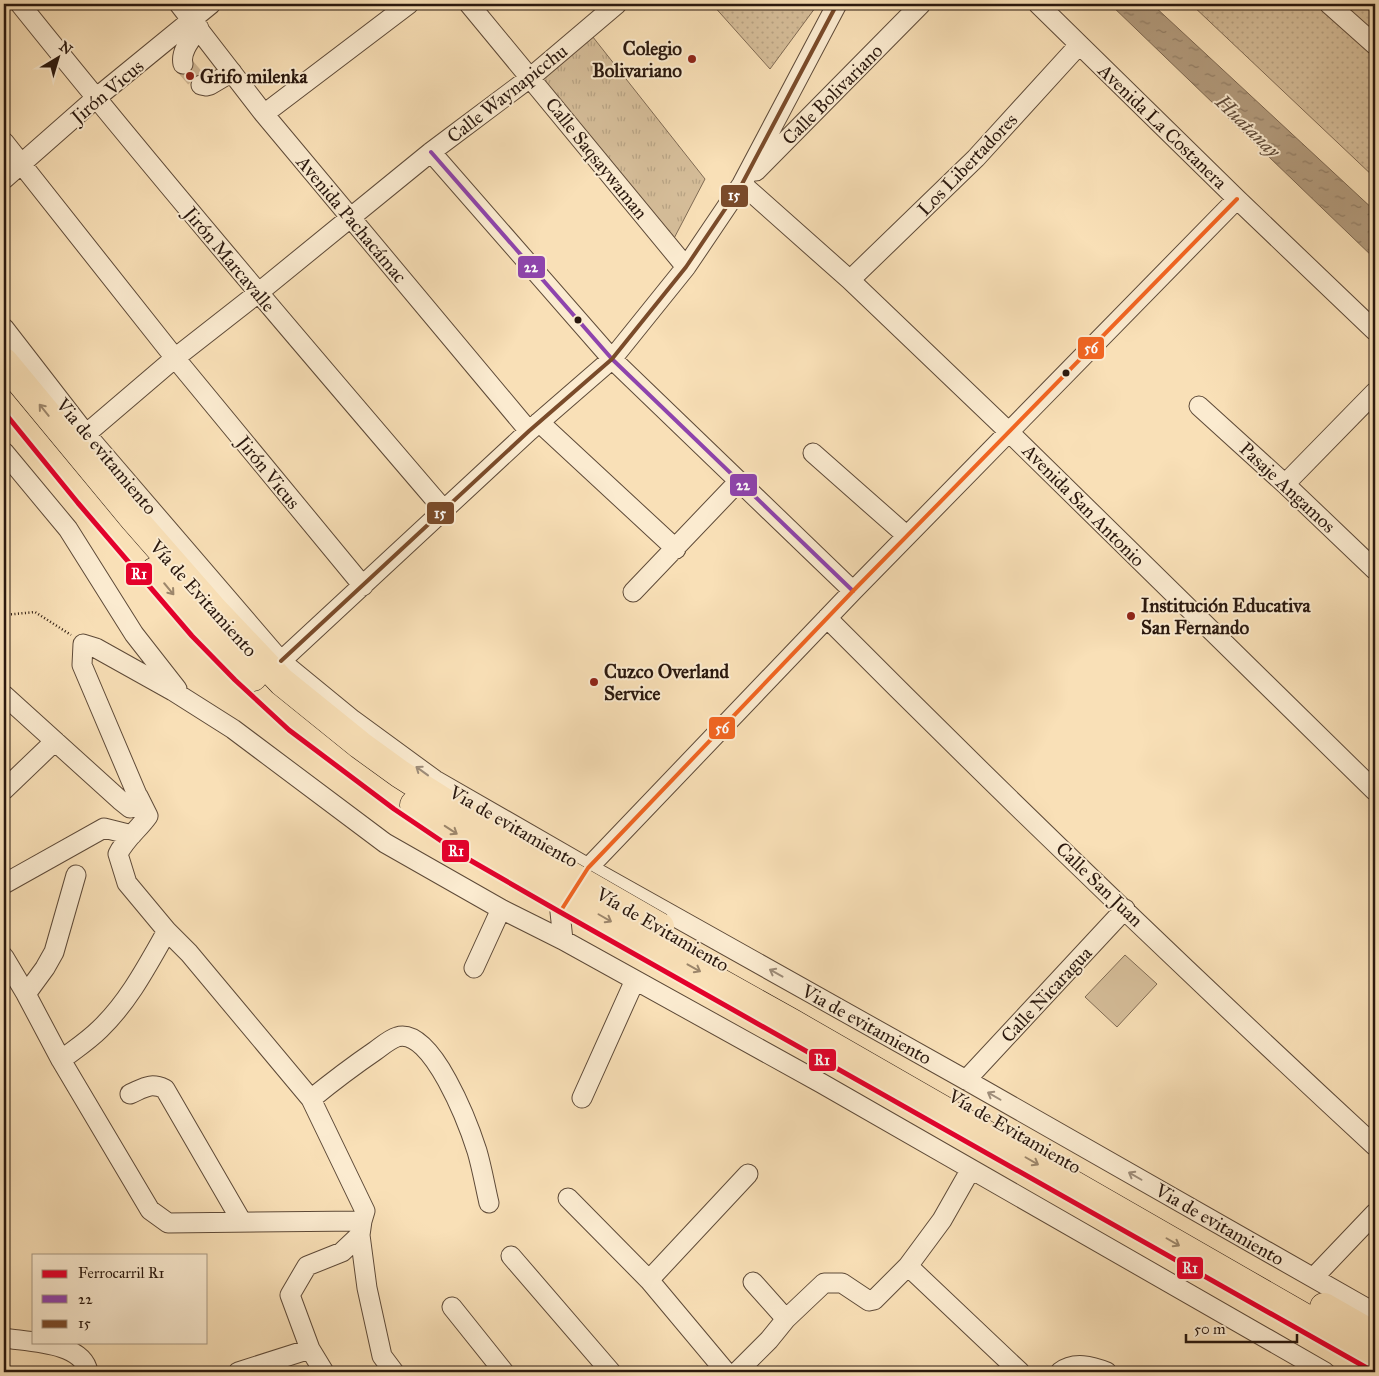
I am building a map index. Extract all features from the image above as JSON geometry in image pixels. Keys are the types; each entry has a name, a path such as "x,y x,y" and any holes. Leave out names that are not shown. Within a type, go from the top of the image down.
{"highway":[{"name":"Vía de Evitamiento","path":"4,362 134,519 212,608 282,682 360,745 400,774 471,819 523,860 1375,1336"},
{"name":"Vía de Evitamiento","path":"4,390 203,629 294,715 388,788 463,837 523,860"},
{"name":"Vía de Evitamiento","path":"656,936 792,1023 1375,1358"}],"street":[{"name":"Jirón Marcavalle","path":"20,4 258,293 444,510"},
{"name":"Avenida Pachacámac","path":"179,4 264,114 350,218 534,427 676,549"},
{"name":"Jirón Vicus","path":"4,180 96,98 196,24 211,4"},
{"path":"264,114 409,4"},
{"name":"Calle Saqsaywaman","path":"469,4 686,267"},
{"name":"Calle Waynapicchu","path":"350,218 431,152 531,77 617,4"},
{"path":"281,661 534,427 612,358 686,267 742,184 837,4"},
{"name":"Calle Bolivariano","path":"742,184 921,4"},
{"name":"Avenida La Costanera","path":"1038,4 1375,331"},
{"path":"1330,4 1375,45"},
{"path":"183,64 181,58 196,24"},
{"name":"Los Libertadores","path":"850,280 976,158 1079,45"},
{"path":"201,85 210,85 232,72"},
{"name":"Jirón Vicus","path":"4,142 176,358 363,586"},
{"path":"431,152 612,358 738,482 853,591"},
{"name":"Avenida San Antonio","path":"742,184 850,280 1010,432 1375,792"},
{"path":"563,940 560,912 588,868 853,591 1237,199"},
{"path":"86,434 176,358 350,218"},
{"name":"Via de evitamiento","path":"4,328 86,434 281,661 353,720 435,780 1375,1313"},
{"path":"1285,484 1375,392"},
{"name":"Pasaje Angamos","path":"1199,406 1285,484 1375,570"},
{"path":"813,453 907,536"},
{"path":"7,464 68,529 134,634 184,698"},
{"path":"633,592 738,482"},
{"name":"Calle San Juan","path":"827,618 931,722 1125,909 1284,1062 1375,1146"},
{"path":"4,695 130,808 141,804 82,665 83,644 96,648 184,698 233,729 385,843 501,909 563,940 813,1078 1325,1372"},
{"path":"4,790 55,740"},
{"path":"138,796 148,816 123,844 118,854 127,883 189,953 311,1099 365,1211 361,1228 367,1288 382,1356 394,1372"},
{"path":"4,884 104,828 132,835"},
{"path":"26,994 54,952 76,875"},
{"path":"474,968 501,909"},
{"name":"Calle Nicaragua","path":"966,1080 1125,909"},
{"path":"61,1060 98,1031 118,1010 131,993 168,931"},
{"path":"4,957 61,1060 150,1210 168,1223 242,1222 361,1228"},
{"path":"582,1098 634,980"},
{"path":"311,1099 355,1064 396,1037 413,1037 430,1053 449,1081 477,1151 489,1203"},
{"path":"130,1094 148,1086 157,1085 165,1089 242,1222"},
{"path":"737,1372 769,1340 786,1319 824,1283 842,1283 869,1301 874,1300 908,1266 942,1220 971,1169"},
{"path":"649,1280 748,1174"},
{"path":"568,1198 649,1280 726,1372"},
{"path":"1314,1277 1375,1213"},
{"path":"324,1372 310,1350 290,1296 308,1266 342,1252 361,1228"},
{"path":"511,1256 611,1372"},
{"path":"908,1266 1020,1372"},
{"path":"753,1282 786,1319"},
{"path":"452,1307 504,1372"},
{"path":"4,1338 32,1342"},
{"path":"42,1344 72,1350 80,1356 87,1366 88,1372"},
{"path":"238,1372 310,1350"},
{"path":"1060,1372 1067,1367 1090,1366 1107,1372"}],"path":[{"path":"4,615 35,612 83,644"}],"green space":[{"path":"712,4 818,4 770,69"},
{"path":"1191,4 1375,4 1375,178"},
{"path":"585,27 705,179 670,246 529,75"},
{"path":"1125,955 1157,984 1117,1027 1085,997"}],"water":[{"name":"Huatanay","path":"1110,4 1152,4 1375,211 1375,259"}],"tunnel":[{"path":"183,64 201,85"}],"rail line":[{"name":"R1","path":"4,412 78,503 192,636 235,680 289,730 394,809 468,859 560,912 1374,1372"}],"transit line":[{"name":"15","path":"281,661 529,431 612,359 686,267 742,184 837,4"},
{"name":"22","path":"431,152 612,359 853,591"},
{"name":"56","path":"560,912 588,868 853,591 1237,199"}],"place":[{"name":"Colegio Bolivariano","path":"692,59"},
{"name":"Grifo milenka","path":"190,76"},
{"name":"Institución Educativa San Fernando","path":"1131,616"},
{"name":"Cuzco Overland Service","path":"594,682"}]}
